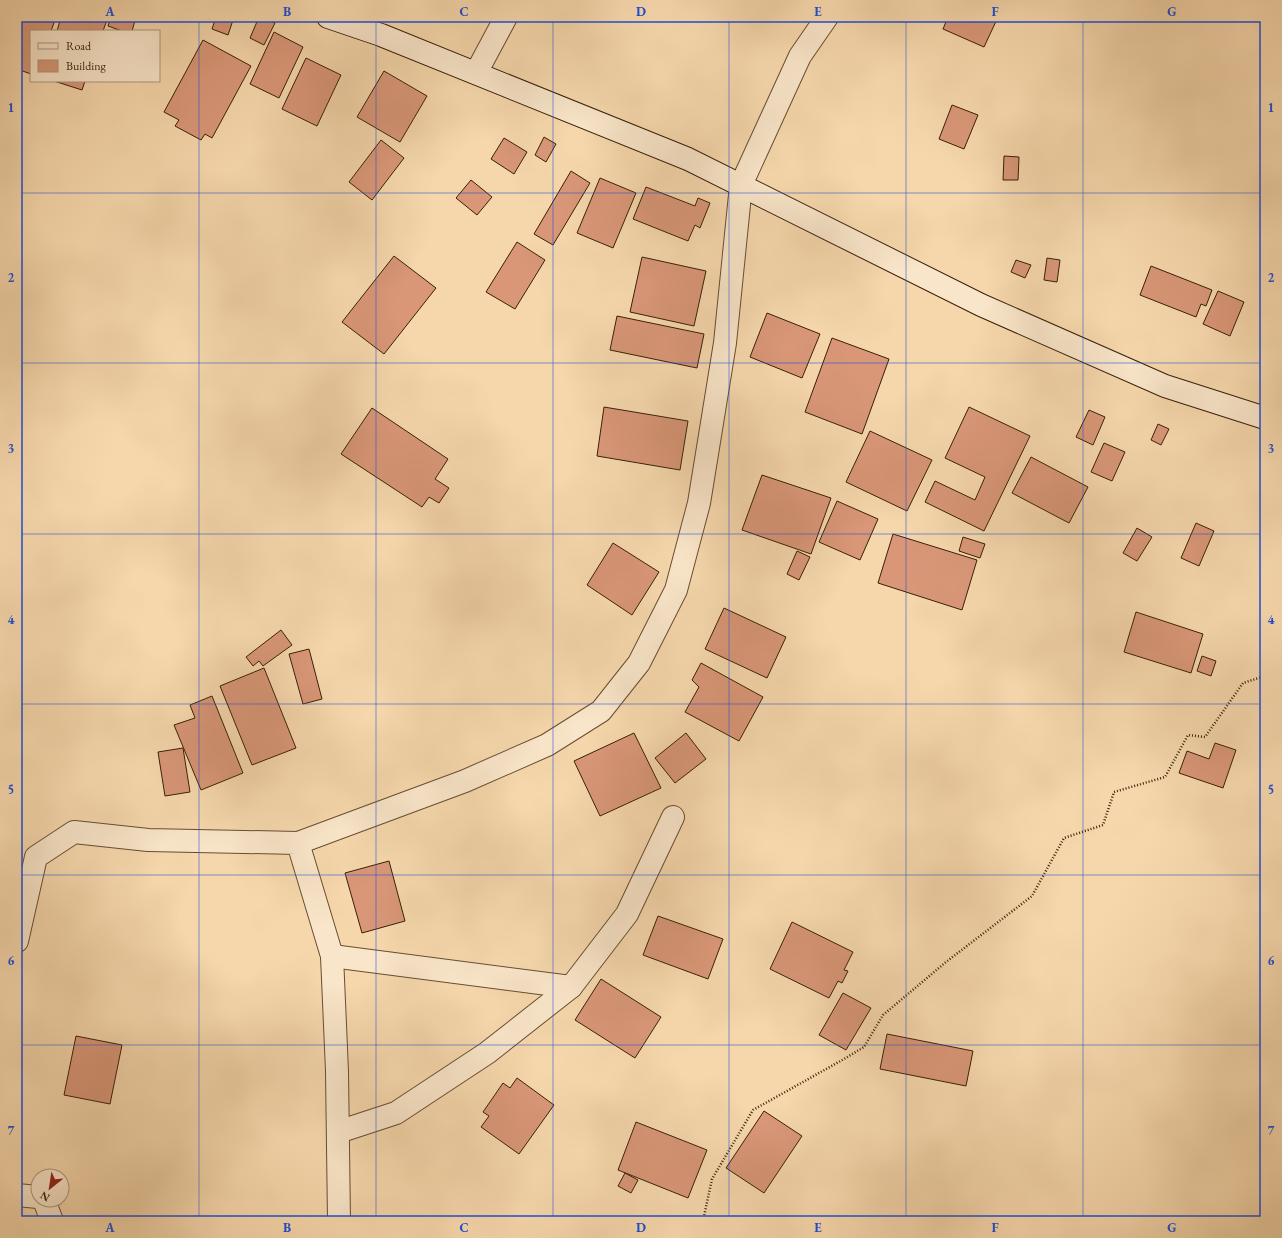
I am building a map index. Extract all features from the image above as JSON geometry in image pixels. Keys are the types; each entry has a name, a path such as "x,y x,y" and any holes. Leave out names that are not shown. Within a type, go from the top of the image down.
{"street":[{"path":"328,17 381,35 688,159 981,306 1164,386 1265,418"},
{"path":"476,73 506,17"},
{"path":"17,941 36,857 74,832 148,840 298,843 465,781 547,745 601,711 639,663 676,590 699,503 725,343 741,185 800,56 827,17"},
{"path":"338,1132 396,1113 487,1053 571,987 627,914 672,817"},
{"path":"298,843 332,956 337,1072 339,1221"},
{"path":"332,956 571,987"},
{"path":"17,1195 30,1196"},
{"path":"47,1208 52,1221"}],"path":[{"path":"703,1221 712,1179 753,1110 844,1059 864,1046 883,1015 946,962 1032,896 1064,838 1103,824 1114,792 1165,777 1188,735 1205,737 1243,683 1265,676"}],"building":[{"path":"17,17 56,17 51,30 30,30 30,74 17,69"},
{"path":"61,17 108,17 103,30 57,30"},
{"path":"111,17 136,17 132,30 119,30 108,26"},
{"path":"216,17 234,17 228,35 212,29"},
{"path":"259,17 275,23 264,45 250,38"},
{"path":"948,17 998,17 984,47 943,29"},
{"path":"274,32 303,47 279,98 250,84"},
{"path":"203,40 251,66 212,138 205,134 201,140 175,126 179,120 164,112"},
{"path":"306,58 341,75 317,126 282,109"},
{"path":"384,71 427,96 400,142 357,117"},
{"path":"57,82 85,82 82,90"},
{"path":"952,105 978,115 964,149 939,139"},
{"path":"544,137 556,144 546,162 535,155"},
{"path":"504,138 527,152 514,174 491,159"},
{"path":"381,140 404,158 372,200 349,182"},
{"path":"1004,156 1019,157 1018,180 1003,180"},
{"path":"571,171 590,183 553,245 534,234"},
{"path":"600,178 636,193 613,248 577,233"},
{"path":"471,180 492,197 477,215 456,198"},
{"path":"646,187 695,206 698,198 710,203 700,228 695,225 688,241 633,219"},
{"path":"517,242 545,260 515,309 486,292"},
{"path":"394,256 436,288 384,354 342,322"},
{"path":"642,257 706,271 694,326 630,312"},
{"path":"1047,258 1060,260 1057,282 1044,280"},
{"path":"1016,260 1031,265 1025,278 1011,272"},
{"path":"1151,266 1212,290 1206,306 1201,304 1196,317 1140,295"},
{"path":"1218,291 1244,302 1230,336 1203,324"},
{"path":"767,313 820,334 802,378 750,357"},
{"path":"617,316 704,334 697,368 610,350"},
{"path":"832,338 889,359 862,434 805,412"},
{"path":"604,407 688,421 680,470 597,456"},
{"path":"969,407 1030,436 984,531 925,502 935,481 975,500 985,477 945,458"},
{"path":"372,408 448,459 435,479 449,488 439,503 429,497 422,507 341,454"},
{"path":"1089,410 1105,417 1093,445 1076,437"},
{"path":"1158,424 1169,429 1161,445 1151,440"},
{"path":"870,431 932,460 907,511 846,482"},
{"path":"1104,443 1125,452 1112,481 1091,472"},
{"path":"1031,457 1088,487 1069,523 1012,493"},
{"path":"762,475 831,498 811,554 742,530"},
{"path":"837,501 878,519 860,560 819,542"},
{"path":"1196,523 1214,531 1199,566 1181,558"},
{"path":"1137,528 1152,537 1137,561 1123,553"},
{"path":"893,534 977,560 962,610 878,583"},
{"path":"963,537 985,544 980,558 959,551"},
{"path":"613,543 659,572 632,615 587,585"},
{"path":"797,551 810,557 799,580 787,574"},
{"path":"724,608 786,637 767,678 705,649"},
{"path":"1136,612 1203,634 1191,673 1124,652"},
{"path":"281,630 292,645 263,666 259,661 253,666 246,657"},
{"path":"309,649 322,699 303,704 289,654"},
{"path":"1202,656 1216,661 1211,676 1197,671"},
{"path":"701,663 763,697 739,741 685,712 699,687 692,680"},
{"path":"264,668 296,748 252,765 220,686"},
{"path":"212,696 243,773 201,790 174,725 195,718 190,705"},
{"path":"634,733 661,788 600,816 574,761"},
{"path":"686,733 706,759 675,783 655,758"},
{"path":"1215,743 1236,750 1223,788 1179,773 1187,751 1209,759"},
{"path":"183,748 190,792 165,796 158,752"},
{"path":"389,861 405,921 362,933 345,873"},
{"path":"658,916 723,939 708,979 643,955"},
{"path":"792,922 853,952 844,970 848,971 842,983 838,981 829,998 770,969"},
{"path":"601,979 661,1017 635,1058 575,1020"},
{"path":"843,993 871,1008 846,1050 819,1035"},
{"path":"887,1034 973,1051 966,1086 880,1069"},
{"path":"76,1036 122,1045 110,1104 64,1095"},
{"path":"517,1078 554,1105 519,1154 481,1127 489,1116 483,1112 503,1083 510,1088"},
{"path":"764,1111 802,1136 764,1193 726,1168"},
{"path":"636,1122 707,1150 688,1198 618,1170"},
{"path":"625,1173 638,1180 631,1193 618,1186"}]}
